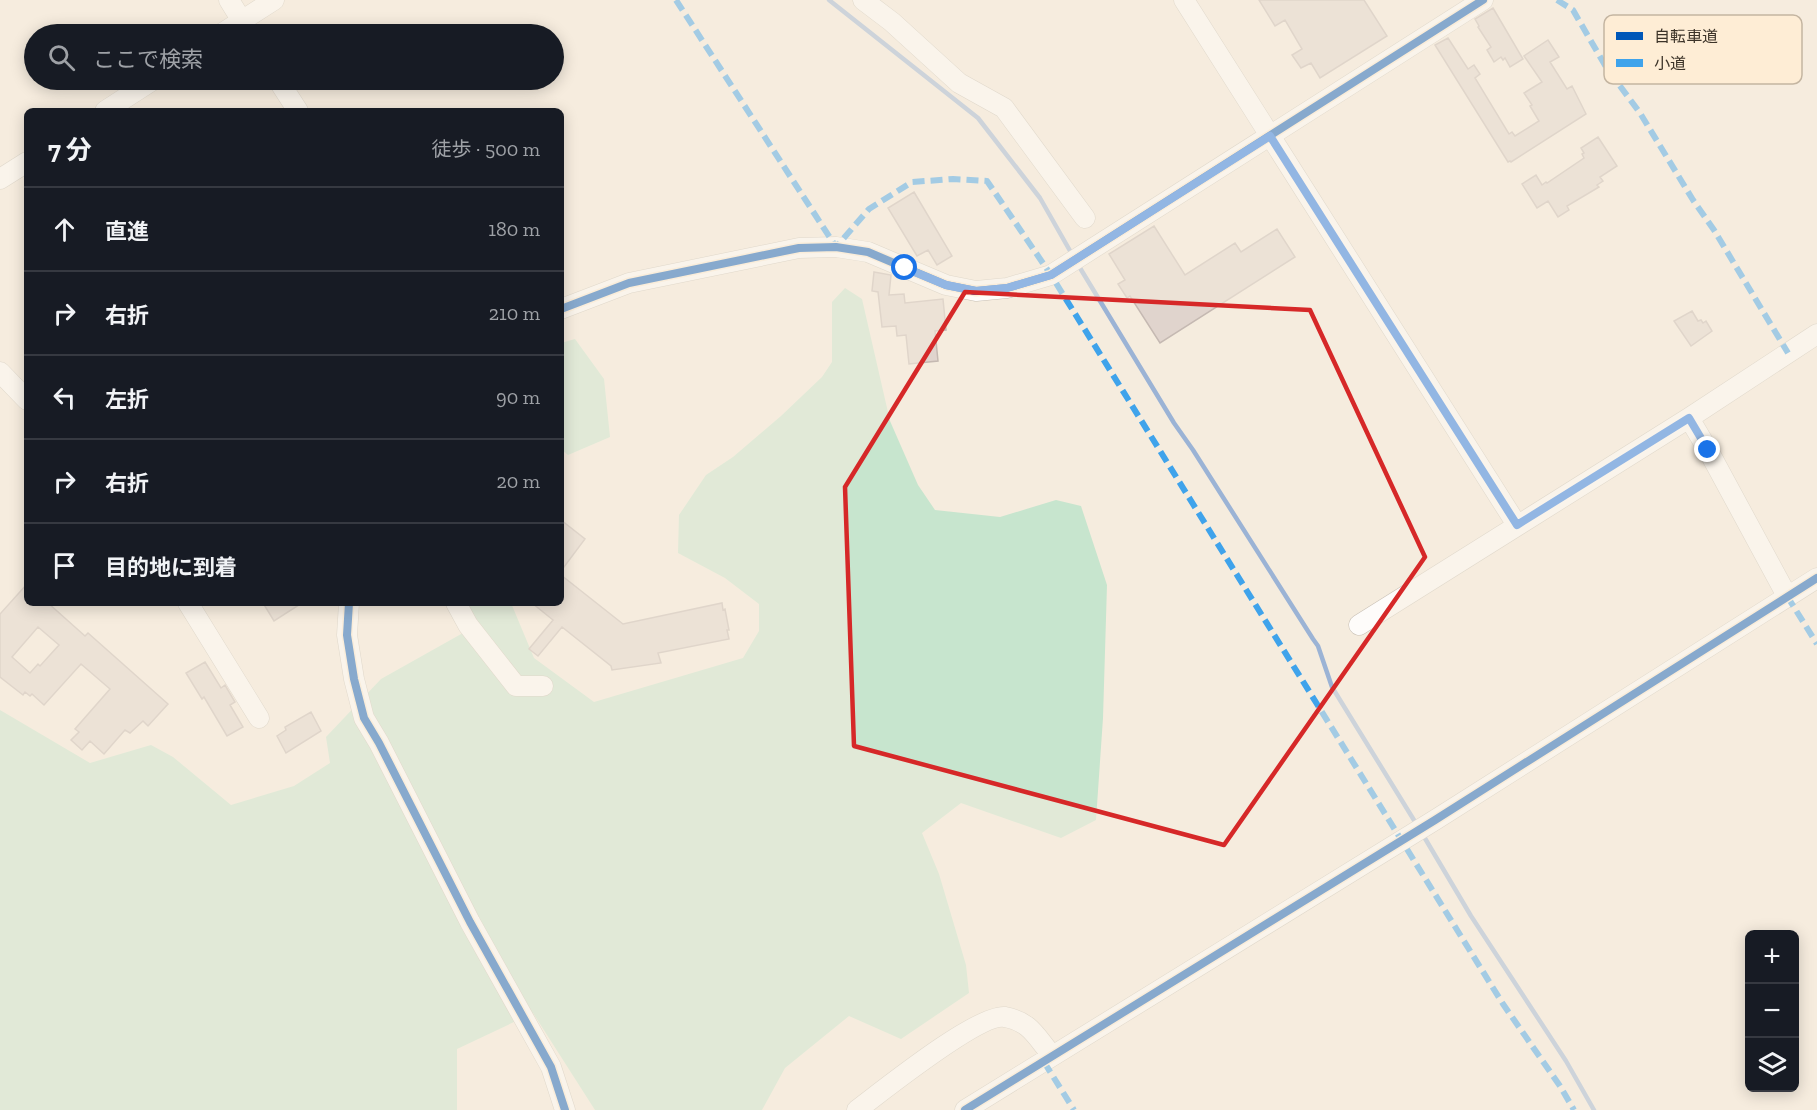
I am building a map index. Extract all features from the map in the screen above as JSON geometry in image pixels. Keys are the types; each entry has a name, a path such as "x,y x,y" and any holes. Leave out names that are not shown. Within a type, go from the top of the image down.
{"street":[{"path":"229,0 244,24"},
{"path":"250,24 274,0"},
{"path":"863,0 892,22 960,83 1004,108 1085,218"},
{"path":"1184,0 1517,525"},
{"path":"564,308 630,283 799,248 836,246 868,252 946,285 976,291 1007,288 1051,275 1484,0"},
{"path":"110,108 138,90"},
{"path":"284,90 296,108"},
{"path":"0,179 24,164"},
{"path":"1359,625 1689,418 1817,334"},
{"path":"0,372 24,397"},
{"path":"1689,418 1787,597"},
{"path":"965,1110 1435,820 1817,578"},
{"path":"190,606 259,718"},
{"path":"349,606 347,635 363,718 379,743 470,922 551,1066 565,1110"},
{"path":"458,606 468,625 516,686 543,687"},
{"path":"857,1110 924,1058 984,1022 1002,1016 1026,1023 1050,1053 1044,1062"}],"highlighted area":[{"path":"965,292 1310,310 1425,557 1224,845 854,746 845,487"}],"green space":[{"path":"845,288 862,299 890,421 918,485 935,510 1000,517 1056,500 1081,506 1107,585 1103,718 1096,820 1061,838 961,803 922,833 939,874 966,965 969,993 901,1039 849,1016 785,1068 762,1110 595,1110 533,1013 457,1049 457,1110 0,1110 0,710 90,763 151,745 173,757 231,805 294,786 330,763 326,737 381,679 479,624 469,606 512,606 534,658 594,702 743,658 759,631 759,604 725,578 678,553 679,515 706,475 733,457 822,377 832,362 832,302"},
{"path":"575,339 604,379 610,437 568,455 564,452 564,342"}],"building":[{"path":"1259,0 1364,0 1387,36 1320,78 1311,63 1301,68 1292,55 1302,49 1285,20 1275,26"},
{"path":"1493,8 1523,59 1510,67 1505,58 1503,60 1501,57 1494,62 1487,50 1491,47 1475,19"},
{"path":"1448,38 1468,69 1474,65 1480,74 1475,78 1509,134 1512,132 1515,136 1539,121 1524,93 1542,82 1524,56 1548,40 1559,57 1550,62 1567,89 1572,86 1586,114 1508,162 1435,45"},
{"path":"1598,137 1617,166 1600,177 1603,181 1597,185 1599,187 1567,206 1569,210 1558,217 1548,201 1537,208 1522,184 1536,175 1542,185 1547,183 1584,158 1581,148"},
{"path":"914,192 952,256 937,265 928,250 917,256 888,208"},
{"path":"1154,226 1185,275 1235,243 1241,252 1277,229 1295,257 1160,343 1130,296 1127,298 1118,284 1125,280 1109,254"},
{"path":"874,272 891,275 889,295 904,294 905,303 943,299 946,330 935,331 938,361 909,364 906,335 897,336 896,326 882,327 878,292 872,291"},
{"path":"1692,311 1698,321 1701,320 1703,323 1706,321 1712,331 1691,346 1674,321"},
{"path":"564,522 585,539 564,567"},
{"path":"564,577 623,624 722,603 729,639 658,653 661,663 612,670 611,666 562,627 538,656 529,649 553,620 536,606 564,606"},
{"path":"24,587 24,606 51,606 85,636 88,633 168,704 148,726 143,721 130,733 125,730 104,754 90,741 82,750 71,740 79,732 75,729 110,689 81,664 44,705 32,694 30,696 25,692 23,695 0,677 0,614","holes":["38,627 59,645 40,666 38,664 30,673 12,657"]},
{"path":"265,606 297,606 274,621"},
{"path":"205,662 221,688 225,685 235,702 230,705 243,727 227,736 204,697 202,699 186,673"},
{"path":"311,712 321,731 286,753 277,736 286,730 285,727"}],"waterway":[{"path":"829,0 978,118 1040,198 1073,256"},
{"path":"1077,263 1174,423 1318,646 1332,687 1417,825"},
{"path":"1423,835 1471,916 1566,1061 1594,1110"}],"marked path":[{"path":"676,0 836,247 869,209 912,182 953,179 987,181 1051,275 1503,1004 1574,1110"},
{"path":"1557,0 1573,10 1604,64"},
{"path":"1619,84 1640,113 1714,230 1788,353"},
{"path":"1787,596 1817,644"},
{"path":"1044,1062 1074,1110"}],"cycle path":[{"path":"564,308 629,283 799,248 836,247 868,252 946,285 976,291 1007,288 1051,275 1483,0"},
{"path":"965,1110 1435,820 1817,578"},
{"path":"349,606 347,635 354,679 364,718 470,922 551,1067 565,1110"}],"route":[{"path":"905,268 946,285 976,291 1007,288 1051,275 1270,136 1517,525 1689,418 1708,450"}]}
